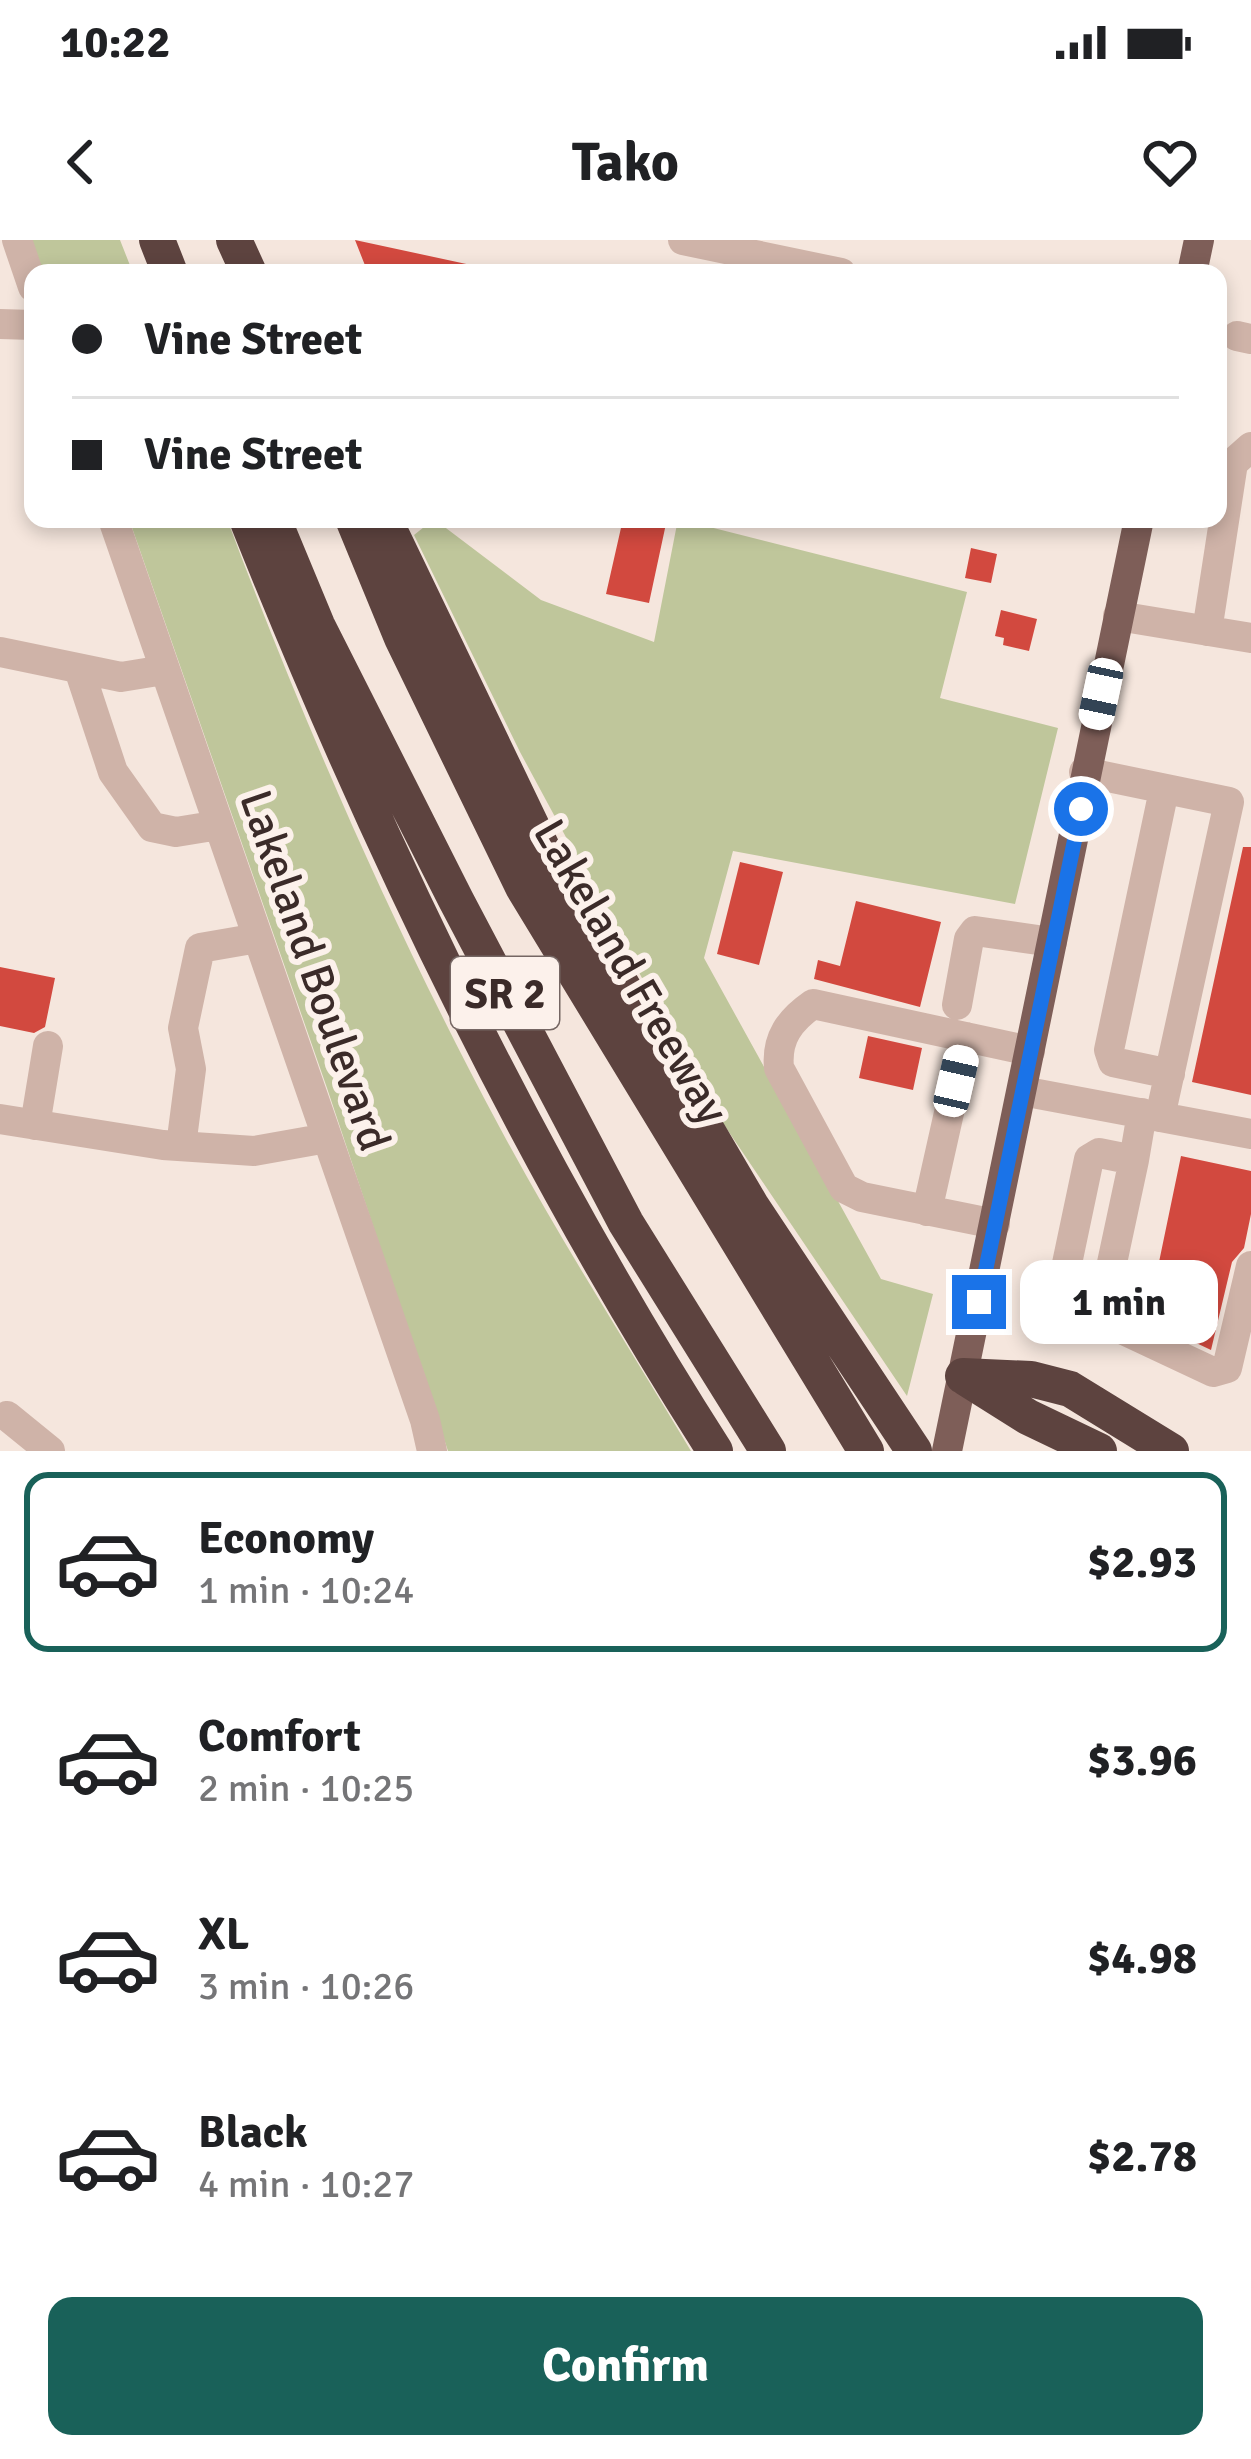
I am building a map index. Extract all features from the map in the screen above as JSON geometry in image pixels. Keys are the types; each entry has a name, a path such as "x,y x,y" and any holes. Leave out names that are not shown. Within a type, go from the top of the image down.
{"highway":[{"path":"251,528 404,887 518,1114 659,1362 716,1451"},
{"name":"SR 2","path":"277,528 317,625 626,1223 768,1451"},
{"name":"Lakeland Freeway","path":"357,528 402,638 523,887 866,1451"},
{"path":"388,528 546,856 752,1207 914,1451"},
{"path":"963,1376 1028,1417 1099,1451"},
{"path":"963,1376 1031,1379 1070,1389 1171,1451"}],"main road":[{"path":"947,1451 1137,528"}],"street":[{"path":"683,240 798,264"},
{"path":"1227,502 1239,445"},
{"name":"Lakeland Boulevard","path":"115,528 432,1451"},
{"path":"1207,631 1223,528"},
{"path":"1118,616 1251,638"},
{"path":"0,652 121,677 164,670"},
{"path":"79,669 113,772 152,827 176,832 219,825"},
{"path":"1084,772 1240,805 1170,1074 1134,1160 1100,1319"},
{"path":"1164,790 1109,1050 1112,1062 1170,1074"},
{"path":"956,1005 969,939 975,931 1052,943"},
{"path":"182,1146 191,1070 183,1028 200,948 258,938"},
{"path":"995,1224 862,1197 844,1188 778,1068 777,1053 797,1015 813,1004 1030,1052"},
{"path":"927,1210 966,1037"},
{"path":"34,1125 48,1046"},
{"path":"1022,1091 1251,1134"},
{"path":"0,1119 182,1146 254,1151 327,1138"},
{"path":"1134,1160 1099,1153 1089,1159 1061,1292 1066,1303 1213,1372 1227,1368 1251,1266"},
{"path":"8,1416 50,1451"}],"green space":[{"path":"31,240 120,240 129,264 40,264"},
{"path":"132,528 231,528 320,751 461,1054 569,1250 691,1451 448,1451"},
{"path":"423,528 446,528 541,600 654,642 676,528 714,528 967,592 940,698 1058,728 1015,904 733,851 704,958 881,1279 933,1294 907,1396 710,1104 520,752 414,535"}],"building":[{"path":"355,240 466,264 364,264"},
{"path":"621,528 665,528 649,603 606,594"},
{"path":"971,548 997,554 991,583 965,578"},
{"path":"1001,610 1037,619 1029,651 1003,645 1004,638 995,636"},
{"path":"1243,847 1251,847 1251,1095 1192,1082"},
{"path":"740,862 783,872 759,965 717,954"},
{"path":"856,901 941,922 920,1007 814,979 818,960 840,966"},
{"path":"0,967 55,978 45,1027 34,1033 0,1026"},
{"path":"868,1036 922,1048 913,1090 859,1078"},
{"path":"1181,1156 1251,1171 1251,1214 1244,1248 1232,1262 1211,1350 1192,1341 1194,1334 1147,1320"}],"route":[{"path":"979,1302 1081,809"}]}
